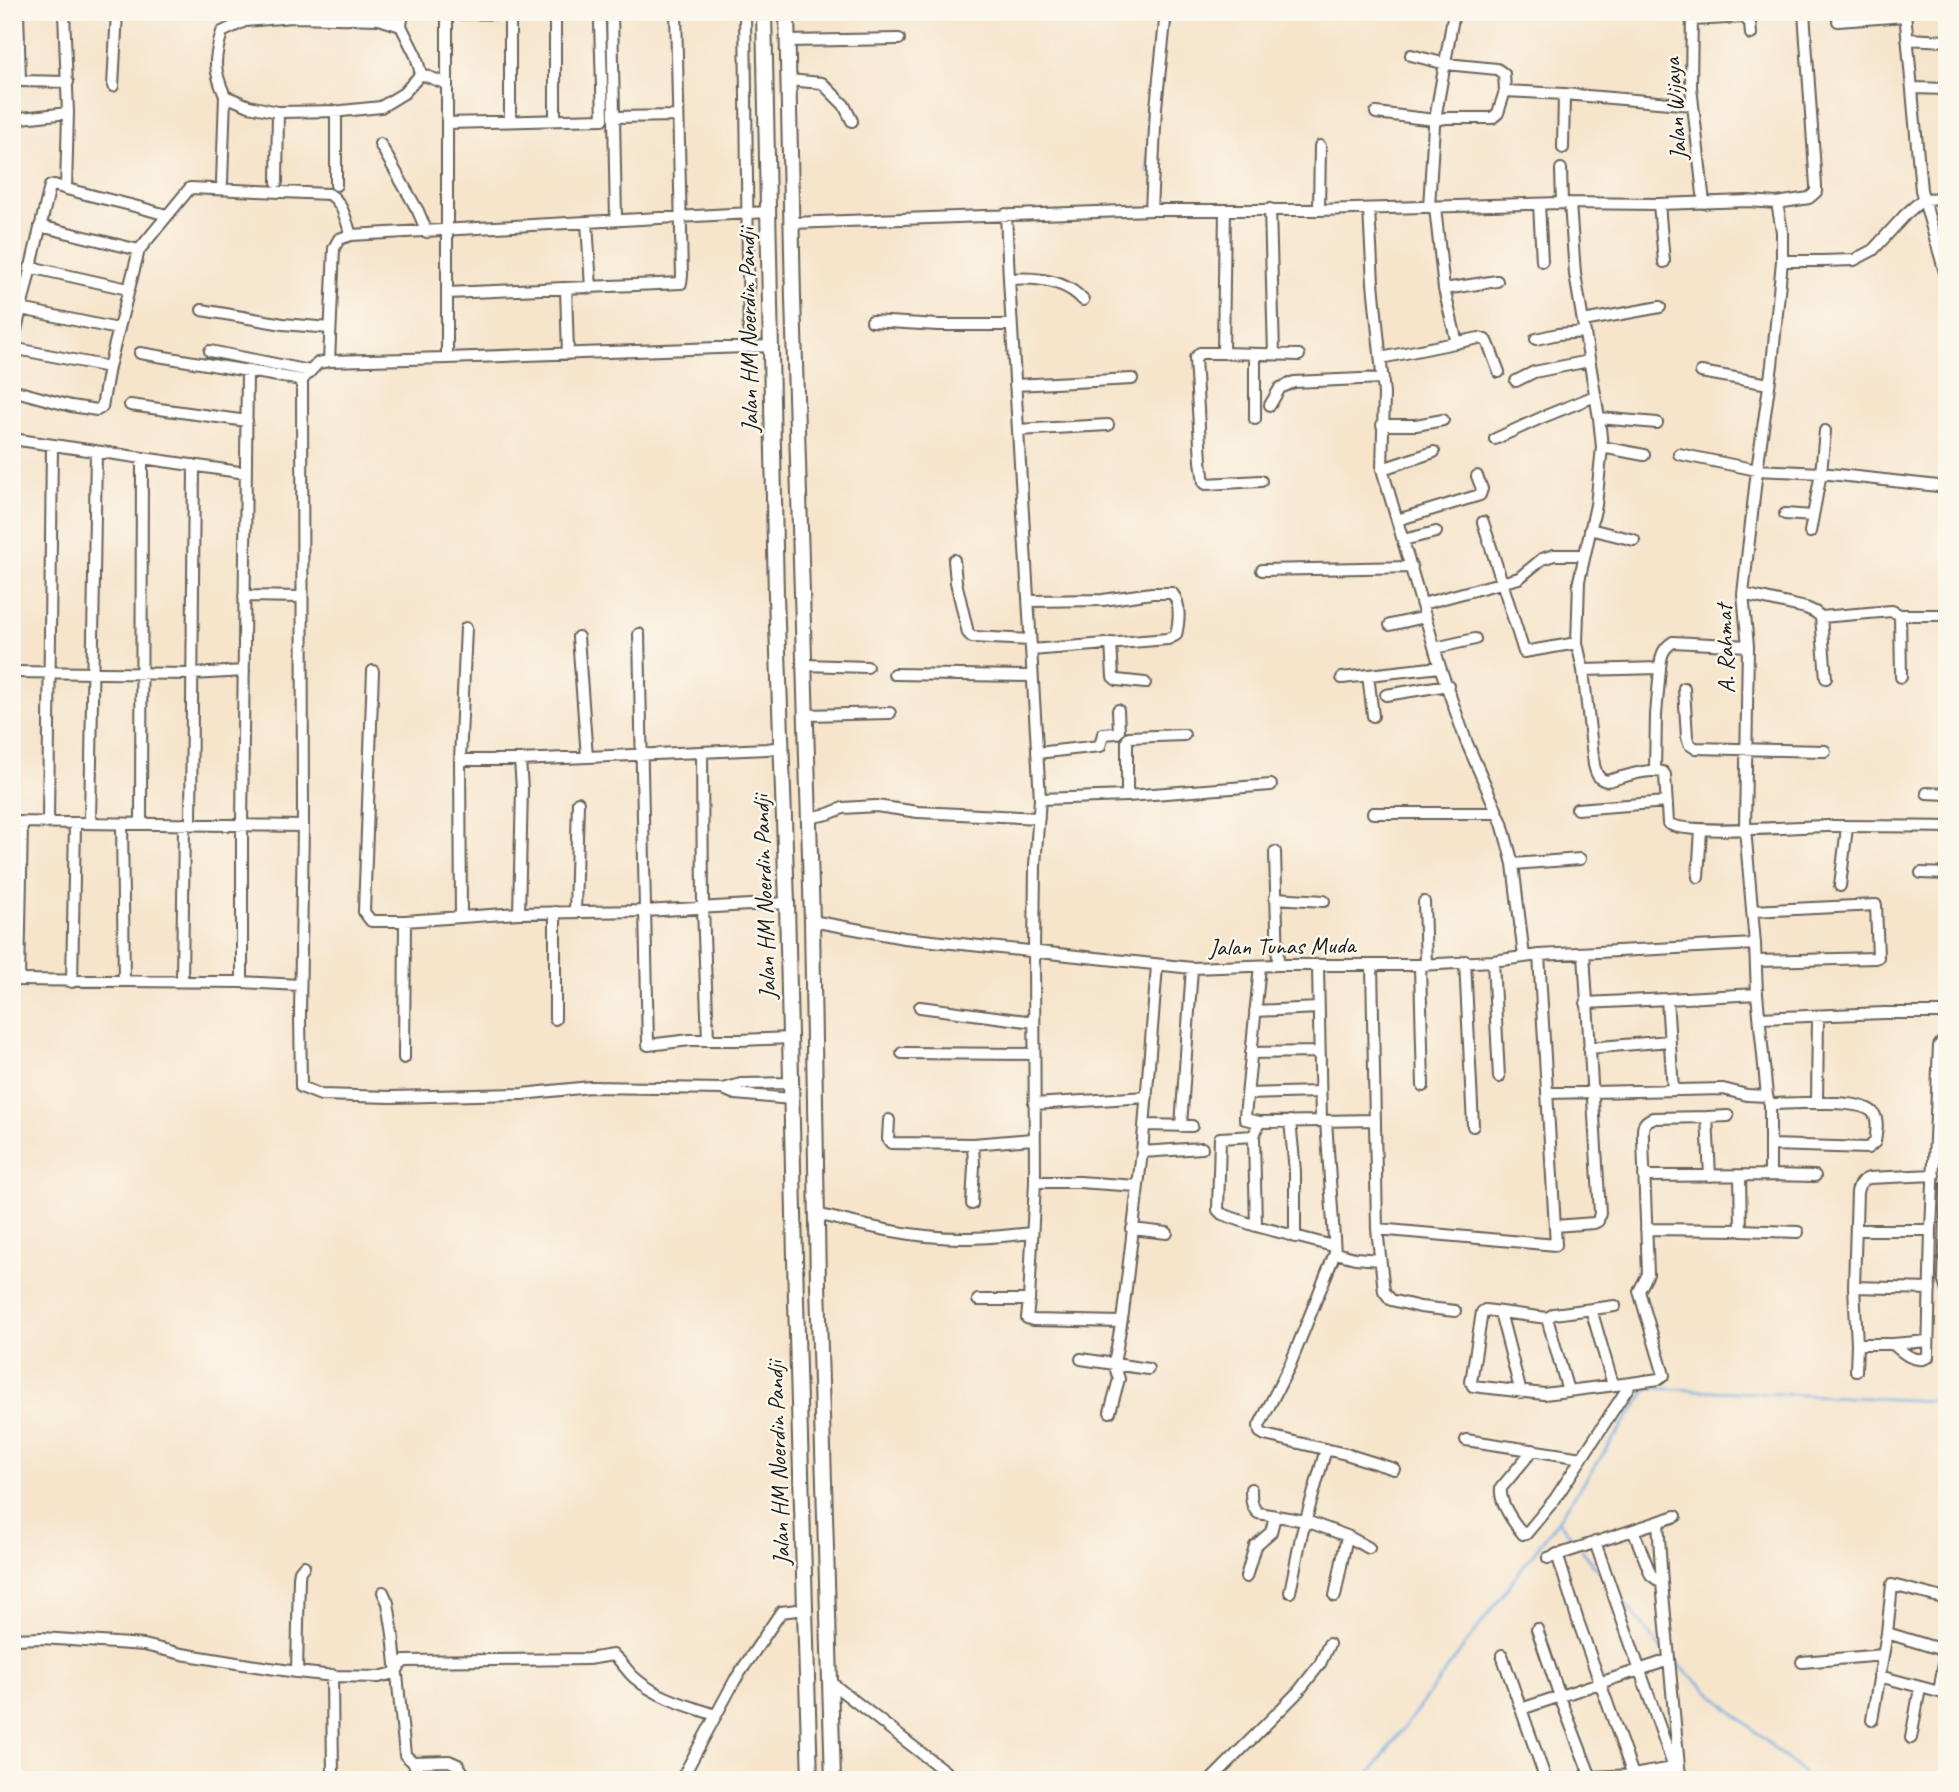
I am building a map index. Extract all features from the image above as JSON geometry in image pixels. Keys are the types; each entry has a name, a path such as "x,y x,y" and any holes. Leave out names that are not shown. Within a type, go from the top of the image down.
{"main road":[{"name":"Jalan HM Noerdin Pandji","path":"764,12 776,597 787,903 810,1780"},
{"name":"Jalan HM Noerdin Pandji","path":"787,12 832,1780"},
{"path":"772,348 781,342 795,347"}],"street":[{"path":"18,12 20,81 68,82"},
{"path":"64,12 68,82 66,189"},
{"path":"113,86 117,12"},
{"path":"236,25 237,12"},
{"path":"403,12 401,26 416,56 421,74"},
{"path":"447,358 447,13 570,12"},
{"path":"612,12 616,220"},
{"path":"447,293 681,283 676,12"},
{"path":"745,12 750,347"},
{"path":"1151,211 1156,107 1166,12"},
{"path":"1454,12 1435,120 1432,207 1444,289 1457,343"},
{"path":"791,223 1151,211 1319,210 1566,203 1777,203 1809,198 1816,192 1804,12"},
{"path":"1838,20 1905,14 1923,199 1945,263 1947,279"},
{"path":"222,182 225,96 217,78 215,55 222,32 244,21 292,15 349,15 379,19 401,26"},
{"path":"1692,16 1744,17 1750,23 1751,34"},
{"name":"Jalan Wijaya","path":"1692,16 1691,87 1704,203"},
{"path":"510,21 510,121"},
{"path":"555,23 555,120"},
{"path":"447,123 603,119 600,23"},
{"path":"788,41 899,39"},
{"path":"1908,39 1947,41"},
{"path":"1376,113 1435,120 1492,118 1498,113 1505,91 1504,74 1501,71 1446,64 1411,55"},
{"path":"225,96 249,106 278,112 381,107 404,93 421,74"},
{"path":"421,74 447,84"},
{"path":"789,80 822,83 844,105 852,121"},
{"path":"1912,88 1947,89"},
{"path":"1505,91 1693,105"},
{"path":"1563,148 1564,94"},
{"path":"336,111 336,185"},
{"path":"277,182 278,112"},
{"path":"12,119 68,113"},
{"path":"614,117 678,116"},
{"path":"380,144 418,211 426,232"},
{"path":"1319,210 1320,146"},
{"path":"1561,169 1602,447 1596,505 1579,581 1577,643 1597,776 1602,781 1607,781 1662,771 1665,775 1668,823 1671,826 1701,830 1947,827"},
{"path":"109,367 12,347 49,188 54,186 166,215"},
{"path":"12,390 71,406 97,410 102,407 109,367 139,250 190,188 329,194 340,204 351,235"},
{"path":"1782,261 1854,260 1873,250 1923,199 1947,198"},
{"name":"A. Rahmat","path":"1770,1175 1769,1100 1757,994 1745,828 1748,646 1743,594 1782,261 1782,231 1777,203"},
{"path":"1539,204 1542,261"},
{"path":"1659,204 1664,262"},
{"path":"1270,209 1274,354"},
{"path":"1368,209 1384,394 1382,469 1440,667 1466,741 1497,813 1513,864 1524,957"},
{"path":"1223,354 1225,210"},
{"path":"329,361 334,247 340,239 351,235 768,212"},
{"path":"1006,214 1040,799 1035,865 1035,1182 1026,1314 1030,1319 1121,1322"},
{"path":"587,222 591,288"},
{"path":"40,226 139,250"},
{"path":"30,267 128,289"},
{"path":"1009,279 1029,277 1054,282 1075,291 1083,300"},
{"path":"1444,289 1497,281"},
{"path":"566,288 568,354"},
{"path":"1536,339 1660,307"},
{"path":"21,309 118,329"},
{"path":"202,310 283,324 330,327"},
{"path":"872,321 1011,325"},
{"path":"1381,358 1471,338 1485,340 1499,372"},
{"path":"772,348 329,361 318,363 302,380 303,826 300,1083 301,1087 321,1095 391,1097 522,1094 590,1087 723,1089 741,1084 792,1083"},
{"path":"210,351 310,371"},
{"path":"140,353 302,380"},
{"path":"1261,481 1204,482 1195,358 1200,353 1299,355"},
{"path":"1255,354 1255,419"},
{"path":"1516,381 1534,372 1589,361"},
{"path":"242,982 247,371"},
{"path":"1701,372 1769,384"},
{"path":"1270,405 1280,388 1294,382 1383,378"},
{"path":"1015,385 1132,379"},
{"path":"1495,439 1595,396"},
{"path":"130,405 247,421"},
{"path":"1599,418 1657,423"},
{"path":"1382,425 1416,425 1443,420"},
{"path":"1018,429 1108,425"},
{"path":"1810,532 1821,473 1825,431"},
{"path":"12,439 246,473"},
{"path":"48,822 52,445"},
{"path":"1602,447 1644,455"},
{"path":"90,823 96,451"},
{"path":"1382,469 1434,452"},
{"path":"1679,454 1757,470 1821,473 1947,487"},
{"path":"141,824 142,458"},
{"path":"182,981 192,674 194,466"},
{"path":"1397,520 1480,495 1482,489 1477,476"},
{"path":"1785,514 1813,516"},
{"path":"1483,522 1524,652 1577,643"},
{"path":"1590,529 1634,540"},
{"path":"1403,540 1436,532"},
{"path":"1422,604 1519,578 1542,559 1554,555 1585,555"},
{"path":"954,560 956,582 968,633 972,637 1030,645 1111,643 1168,639 1176,635 1179,624 1176,597 1172,593 1103,600 1028,601"},
{"path":"1262,570 1412,567"},
{"path":"1743,594 1806,608 1821,617 1892,611 1900,615 1947,615"},
{"path":"244,596 301,597"},
{"path":"1900,615 1901,677"},
{"path":"1390,625 1425,617"},
{"path":"1821,617 1826,678"},
{"path":"461,916 460,760 466,628"},
{"path":"639,634 648,1045 691,1040 790,1038"},
{"path":"578,637 587,757"},
{"path":"1435,648 1475,639"},
{"path":"1655,771 1656,715 1664,649 1673,642 1748,646"},
{"path":"1111,643 1113,677 1117,680 1144,682"},
{"path":"804,665 867,667"},
{"path":"1342,678 1440,667"},
{"path":"1583,670 1660,668"},
{"path":"373,670 364,912 370,921 787,903"},
{"path":"12,672 192,674 244,671"},
{"path":"894,674 1032,676"},
{"path":"1368,675 1373,716"},
{"path":"1386,695 1448,685"},
{"path":"1684,688 1686,737 1689,744 1695,748 1825,751"},
{"path":"1037,753 1100,746 1102,735 1119,731 1118,710"},
{"path":"806,715 890,713"},
{"path":"1127,796 1129,737 1184,735"},
{"path":"460,760 520,760 782,747"},
{"path":"702,752 703,908 708,1040"},
{"path":"519,913 522,789 520,760"},
{"path":"1040,799 1127,796 1272,785"},
{"path":"1927,793 1947,794"},
{"path":"575,912 578,802"},
{"path":"1577,809 1666,802"},
{"path":"808,818 843,808 876,806 918,812 1039,818"},
{"path":"1373,813 1497,813"},
{"path":"300,985 15,980 17,822 303,826"},
{"path":"72,982 75,823"},
{"path":"122,824 124,981"},
{"path":"1840,886 1847,827"},
{"path":"1698,877 1701,830"},
{"path":"1275,852 1278,965"},
{"path":"1513,864 1580,859"},
{"path":"1921,873 1947,874"},
{"path":"1275,898 1324,901"},
{"path":"1423,1086 1424,902"},
{"path":"1752,911 1876,905 1878,957 1756,961"},
{"path":"555,912 555,1019"},
{"path":"404,1058 405,921"},
{"name":"Jalan Tunas Muda","path":"812,921 904,938 1192,968 1423,965 1539,955 1755,944"},
{"path":"1555,1226 1594,1223 1600,1218 1584,954"},
{"path":"1377,1229 1556,1245 1539,955"},
{"path":"1465,961 1473,1126"},
{"path":"1493,961 1499,1077"},
{"path":"1372,965 1377,1229 1384,1291 1391,1300 1455,1311"},
{"path":"1110,1412 1119,1379 1114,1364 1145,1125 1157,966"},
{"path":"1260,966 1245,1119 1259,1122 1375,1120"},
{"path":"1318,966 1320,1092 1334,1249 1290,1365 1259,1426 1260,1432 1265,1435 1394,1469"},
{"path":"1145,1125 1187,1126 1192,968"},
{"path":"1586,1003 1757,994"},
{"path":"1667,999 1673,1090"},
{"path":"920,1007 1034,1022"},
{"path":"1255,1011 1318,1008"},
{"path":"1760,1018 1947,1013"},
{"path":"1817,1103 1818,1016"},
{"path":"1893,1344 1916,1359 1928,1357 1939,1046 1947,1040"},
{"path":"1589,1048 1669,1041"},
{"path":"1251,1053 1319,1052"},
{"path":"902,1053 1034,1054"},
{"path":"723,1089 735,1094 792,1099"},
{"path":"1548,1093 1723,1089 1769,1100 1855,1105 1872,1111 1876,1116 1875,1142 1872,1146 1860,1149 1771,1145"},
{"path":"1248,1094 1320,1092"},
{"path":"1034,1104 1147,1097"},
{"path":"1615,1306 1554,1314 1547,1318 1485,1310 1482,1312 1471,1382 1473,1386 1544,1394 1659,1379 1664,1375 1639,1291 1648,1274 1643,1125 1653,1118 1728,1116"},
{"path":"1707,1117 1710,1176"},
{"path":"889,1119 888,1139 891,1143 974,1144 1033,1139"},
{"path":"1290,1121 1295,1171 1295,1237"},
{"path":"1256,1226 1255,1136 1259,1122"},
{"path":"1255,1136 1220,1138 1219,1210 1222,1214 1355,1258 1380,1259"},
{"path":"972,1203 974,1144"},
{"path":"1142,1152 1202,1148"},
{"path":"1856,1371 1854,1287 1857,1192 1863,1181 1869,1178 1934,1175"},
{"path":"1740,1176 1741,1230"},
{"path":"1644,1177 1815,1176"},
{"path":"1035,1182 1137,1186"},
{"path":"1947,1184 1944,1281 1947,1291"},
{"path":"817,1214 880,1230 906,1233 966,1238 1032,1233"},
{"path":"1132,1229 1167,1233"},
{"path":"1646,1229 1798,1232"},
{"path":"1856,1230 1931,1230"},
{"path":"1854,1287 1930,1289"},
{"path":"978,1300 1029,1300"},
{"path":"1591,1309 1613,1385"},
{"path":"1500,1312 1521,1393"},
{"path":"1547,1318 1568,1391"},
{"path":"1857,1344 1927,1341"},
{"path":"1081,1360 1148,1369"},
{"path":"1533,1450 1501,1488 1500,1494 1502,1502 1523,1534 1526,1534 1555,1499 1630,1383"},
{"path":"1466,1440 1582,1458"},
{"path":"1290,1592 1326,1449"},
{"path":"1251,1489 1251,1500 1258,1513 1306,1521 1347,1536 1369,1548"},
{"path":"1246,1577 1255,1546 1271,1532 1276,1516"},
{"path":"1633,1775 1553,1556 1676,1516"},
{"path":"1658,1522 1677,1767"},
{"path":"1633,1530 1651,1575 1662,1583"},
{"path":"1335,1597 1347,1536"},
{"path":"1594,1542 1681,1780"},
{"path":"297,1672 299,1577 304,1566"},
{"path":"1872,1720 1892,1585 1947,1599"},
{"path":"383,1592 388,1603 405,1755 423,1780"},
{"path":"681,1780 735,1680 781,1612 805,1609"},
{"path":"1537,1629 1591,1778 1633,1775 1677,1767"},
{"path":"1879,1676 1937,1693 1940,1690 1946,1649 1887,1633"},
{"path":"12,1639 42,1638 145,1645 182,1654 297,1672 379,1677 394,1672 404,1661 588,1659 613,1655 634,1678 654,1692 716,1716"},
{"path":"1211,1780 1298,1692 1320,1664 1329,1644"},
{"path":"1502,1655 1546,1780"},
{"path":"1802,1662 1883,1655"},
{"path":"1521,1709 1669,1658"},
{"path":"332,1675 333,1780"},
{"path":"830,1681 956,1780"},
{"path":"1911,1738 1920,1688"},
{"path":"412,1762 449,1760 458,1765 468,1780"}],"waterway":[{"path":"1148,173 1150,123"},
{"path":"1365,1780 1558,1520 1648,1388 1935,1401 1947,1321"},
{"path":"1558,1520 1578,1545"},
{"path":"1582,1550 1602,1575"},
{"path":"1619,1596 1663,1651"},
{"path":"1673,1660 1811,1780"}]}
